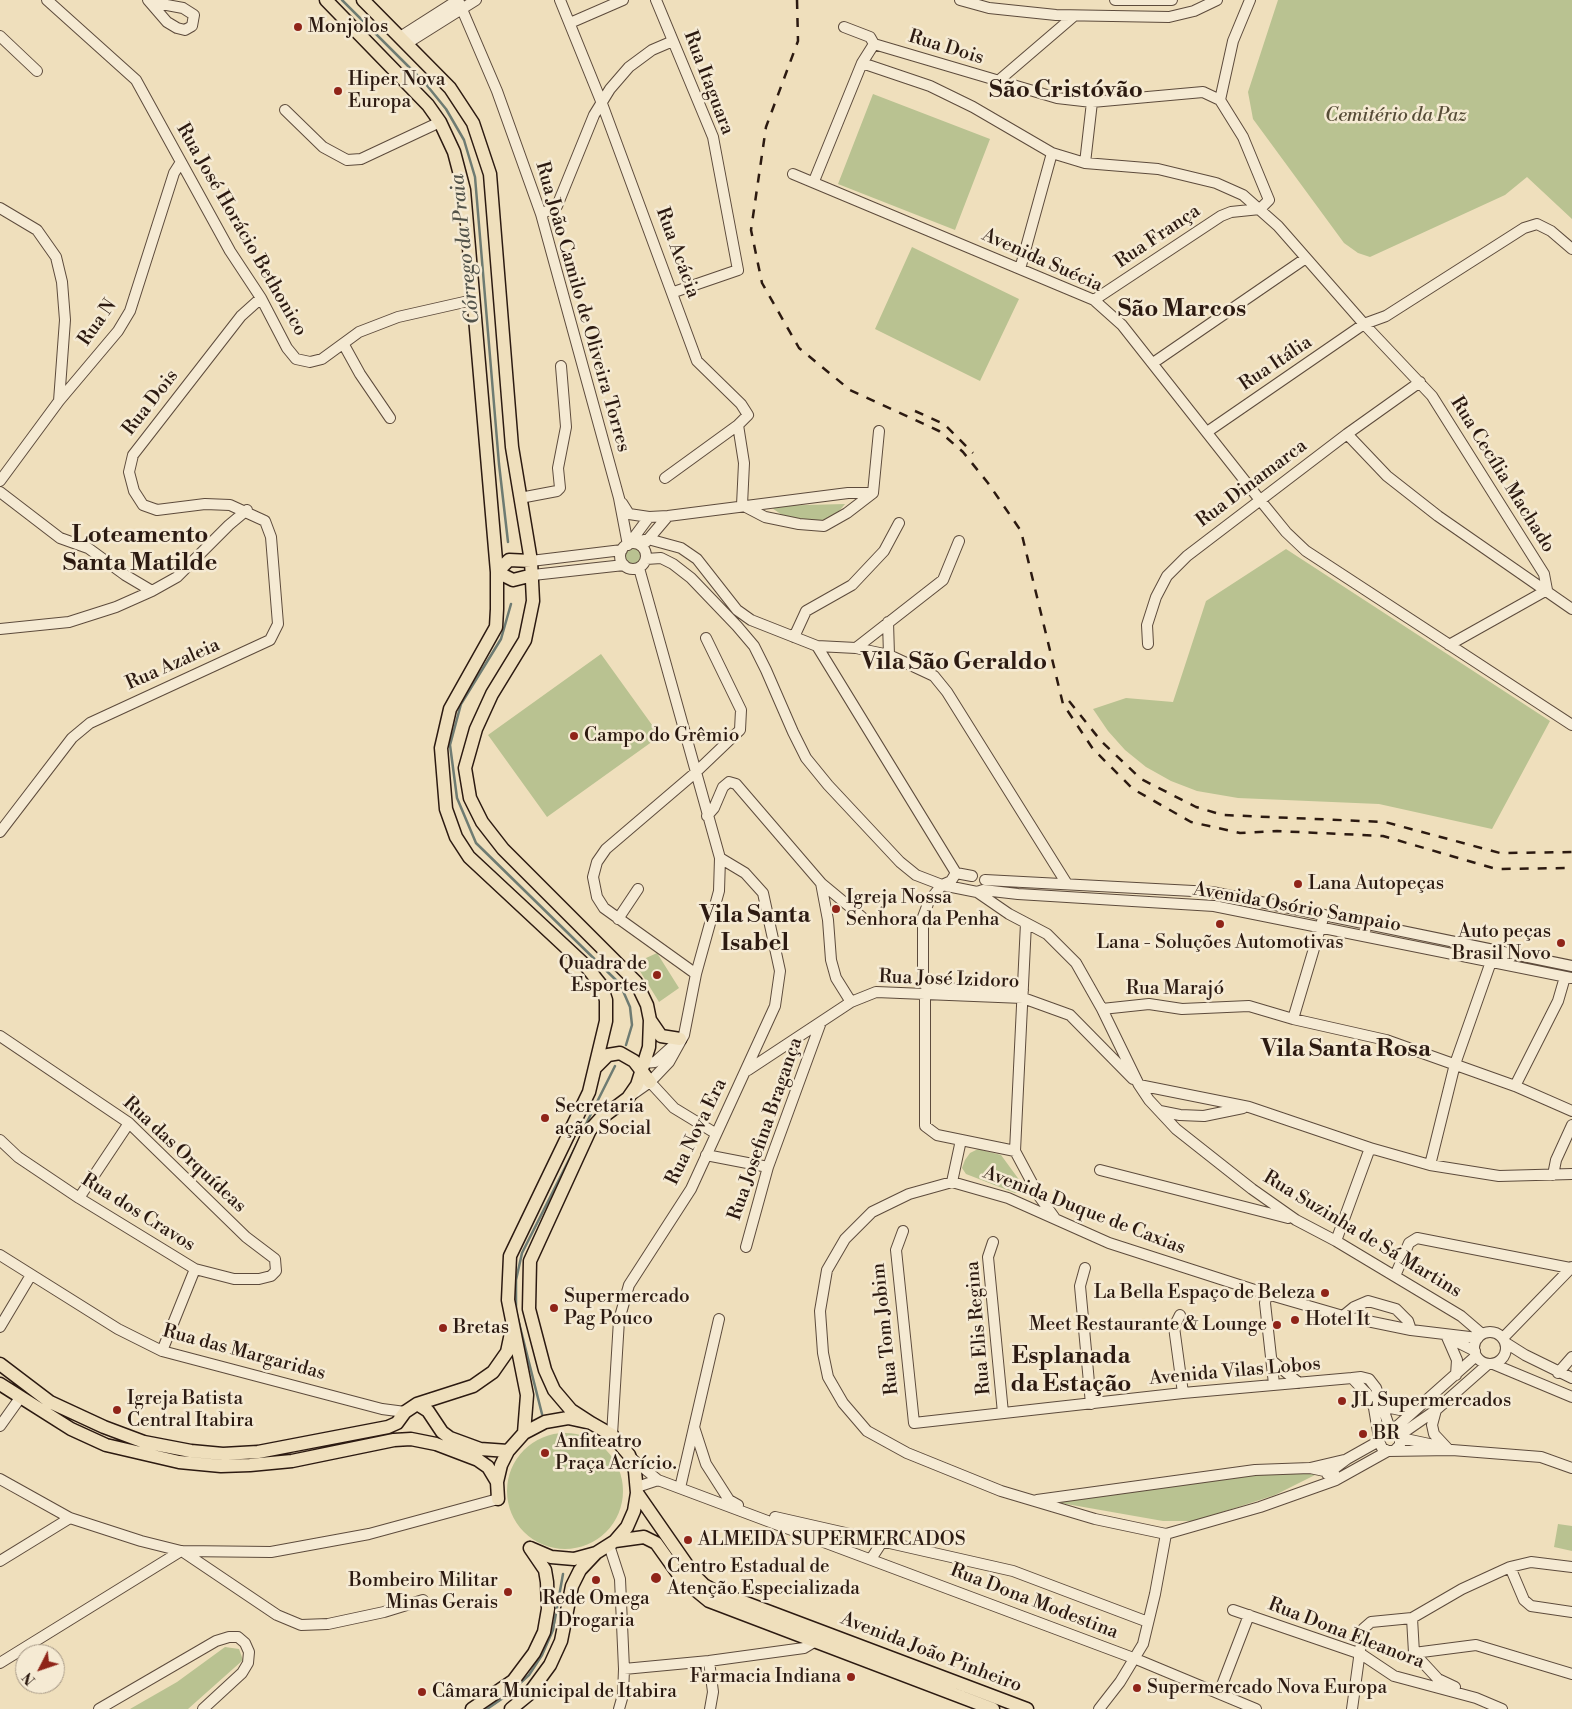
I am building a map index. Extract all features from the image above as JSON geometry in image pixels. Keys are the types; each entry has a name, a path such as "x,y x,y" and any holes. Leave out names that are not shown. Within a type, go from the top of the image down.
{"main road":[{"path":"326,0 428,105 440,122 454,152 464,190 497,572 496,627 450,709 441,748 446,809 456,837 469,857 586,966 600,985 606,1000 606,1020 596,1068 582,1108 510,1256 507,1291 512,1328 527,1394 527,1419 524,1433"},
{"path":"363,0 450,88 473,122 490,174 512,447 533,575 533,601 525,640 492,694 476,729 465,768 470,798 482,822 503,849 636,982 647,1005 650,1020 648,1047 638,1085 628,1098 600,1119 590,1130 530,1261 528,1309 546,1370 554,1390 571,1410 612,1435 629,1455 635,1471 637,1490 634,1510 626,1527 612,1543 596,1553 580,1570 572,1586 561,1641 550,1665 528,1695 511,1709"},
{"path":"497,572 509,560 531,561"},
{"path":"497,572 513,580 533,575"},
{"path":"650,1020 661,1036 682,1037"},
{"path":"596,1068 608,1055 620,1053 643,1070"},
{"path":"0,1384 71,1429 106,1445 190,1457 258,1452 388,1427 417,1404 473,1386 493,1372 508,1352 512,1328"},
{"path":"0,1364 50,1402 104,1427 144,1442 221,1466 292,1461 394,1440 411,1439 436,1444 478,1460 488,1467 497,1482"},
{"path":"417,1404 428,1411 442,1432 450,1438 480,1449 508,1451"},
{"path":"401,1417 411,1439"},
{"path":"498,1499 497,1482 501,1464 508,1451 524,1433 545,1422 568,1418 591,1423"},
{"name":"Avenida João Pinheiro","path":"637,1490 694,1575 704,1585 717,1592 1027,1709"},
{"name":"Avenida João Pinheiro","path":"612,1543 644,1537 656,1543 681,1578 708,1601 993,1709"},
{"path":"472,1709 513,1681 534,1653 544,1632 548,1609 547,1582 544,1570 530,1548 551,1557 574,1559 596,1553"}],"street":[{"name":"Rua José Horácio Bethonico","path":"47,0 136,80 230,251 261,298 296,359 310,362 322,359 344,345 359,332 398,317 474,300"},
{"path":"403,41 459,2 476,0"},
{"name":"Rua Acácia","path":"560,0 674,292 697,361 741,404 748,415 738,425 744,464 742,505"},
{"path":"570,23 624,0"},
{"name":"Rua Itaguara","path":"656,0 713,137 738,270 674,292"},
{"path":"960,0 1074,16 1169,17 1194,11 1217,0"},
{"path":"1121,0 1172,0"},
{"path":"1250,0 1233,41 1220,100 1243,137 1269,200 1260,209"},
{"name":"Rua João Camilo de Oliveira Torres","path":"459,2 497,90 541,214 618,498 628,546 620,558 624,565"},
{"path":"996,82 1074,16"},
{"name":"Rua Dois","path":"844,27 870,37 874,44 996,82 1058,98 1092,102 1203,92 1220,100"},
{"path":"0,36 36,71"},
{"path":"541,214 556,206 601,101 629,68 652,50 673,41"},
{"path":"814,181 862,63 874,44"},
{"name":"Rua Cecília Machado","path":"862,63 930,86 974,107 1052,153 1085,163 1158,169 1216,183 1244,194 1278,226 1364,324 1432,396 1544,574 1547,590"},
{"path":"1085,163 1092,102"},
{"path":"285,110 323,147 347,160 361,159 440,122"},
{"path":"1020,269 1052,153"},
{"name":"Rua N","path":"0,481 59,401 118,331 130,311 174,173 181,162"},
{"name":"Avenida Suécia","path":"793,174 814,181 1094,300 1122,325 1286,532 1306,551 1572,725"},
{"path":"0,208 37,230 56,257 62,282 64,320 59,401"},
{"name":"Rua França","path":"1094,300 1221,216 1260,209"},
{"path":"1244,211 1278,226"},
{"name":"Rua Itália","path":"1207,432 1364,324 1386,316 1524,228 1537,224 1551,232 1572,249"},
{"path":"1153,363 1306,258"},
{"name":"Rua Dois","path":"247,510 230,505 205,504 157,510 143,505 134,491 129,472 133,454 241,316 261,298"},
{"path":"344,345 360,374 390,418"},
{"path":"520,498 558,491 560,488 558,468 566,427 561,366"},
{"name":"Rua Dinamarca","path":"1148,644 1147,625 1156,597 1167,576 1187,556 1347,434 1420,382"},
{"path":"665,478 738,425"},
{"path":"742,505 765,517 799,524 824,526 847,514 873,493 879,431"},
{"path":"1347,434 1387,476 1438,516 1572,609"},
{"path":"0,492 60,538 88,548 119,571 152,591"},
{"path":"629,514 668,516 742,505 848,493 873,493"},
{"path":"847,514 851,501 848,493"},
{"path":"533,575 624,565 631,569 639,568 646,559 646,543 618,498"},
{"path":"0,629 69,622 116,607 152,591 177,577 229,525 247,510"},
{"name":"Rua Azaleia","path":"0,832 72,738 90,723 270,640 278,624 271,537 264,521 247,510"},
{"path":"628,546 649,516"},
{"path":"646,543 668,516"},
{"path":"794,637 806,611 852,585 884,551 899,524"},
{"path":"856,648 943,580 959,541"},
{"path":"531,561 646,543 681,548 697,559 737,610 751,620 816,646 856,648 889,655 934,676 947,692 1067,884"},
{"name":"Avenida Osório Sampaio","path":"646,559 661,558 673,564 691,578 737,626 754,646 792,732 806,758 828,785 900,862 916,875 942,885 1018,894 1214,906 1321,929 1568,977"},
{"path":"639,568 720,858 719,891 696,974 682,1037 669,1062 643,1070"},
{"path":"1449,645 1547,590"},
{"path":"888,622 889,655"},
{"path":"696,974 604,908 597,897 593,877 597,862 606,849 695,773 740,730 741,710 706,638"},
{"path":"816,646 956,873 972,876 978,874 980,889"},
{"path":"707,816 714,808 723,787 729,782 736,784 821,883 862,917"},
{"name":"Rua Nova Era","path":"612,1435 619,1320 629,1285 691,1188 748,1070 775,1006 780,971 763,892 745,873 720,858"},
{"path":"956,873 951,881 942,885 929,901 923,917 923,983 928,988 1023,994"},
{"path":"972,876 968,883 980,889"},
{"path":"821,883 828,920 831,960 836,978 851,1002"},
{"name":"Avenida Osório Sampaio","path":"980,889 1067,884 1212,892 1572,966"},
{"path":"618,919 638,889"},
{"name":"Rua Suzinha de Sá Martins","path":"980,889 1009,914 1047,934 1076,963 1102,1009 1139,1085 1149,1100 1176,1129 1252,1189 1296,1220 1336,1241 1461,1316 1480,1336"},
{"path":"1009,914 1010,902 1018,894"},
{"path":"1294,1019 1324,915"},
{"path":"1026,924 1015,1151 1039,1196 1055,1218"},
{"path":"1430,1165 1455,1064 1491,961 1495,954 1505,951"},
{"path":"1515,1086 1558,1001 1568,977"},
{"name":"Rua José Izidoro","path":"748,1070 851,1002 876,992 925,995 1023,994 1070,1015 1139,1085"},
{"path":"925,995 925,1126 937,1135 1015,1151"},
{"name":"Rua Marajó","path":"1102,1009 1149,1004 1182,1009 1249,1006 1294,1019 1386,1040 1515,1086 1572,1111"},
{"name":"Rua Josefina Bragança","path":"746,1247 768,1167 821,1022"},
{"name":"Rua das Orquídeas","path":"0,1036 129,1123 246,1238 276,1259 276,1271 271,1276"},
{"path":"643,1070 655,1062 682,1037"},
{"path":"643,1070 674,1108 716,1133"},
{"path":"1139,1085 1249,1107 1370,1148 1430,1165 1499,1176 1572,1174"},
{"path":"1149,1100 1150,1093 1156,1087"},
{"path":"1204,1116 1210,1109 1210,1099"},
{"path":"1160,1111 1180,1116 1204,1116 1249,1107"},
{"path":"1176,1129 1180,1116"},
{"path":"79,1198 129,1123"},
{"path":"1553,1175 1556,1160 1572,1125"},
{"name":"Rua dos Cravos","path":"0,1140 18,1157 79,1198 195,1269 234,1279 259,1279 271,1276"},
{"path":"952,1182 960,1140"},
{"path":"1336,1241 1370,1148"},
{"path":"706,1156 768,1167"},
{"path":"1100,1170 1296,1220"},
{"name":"Avenida Duque de Caxias","path":"1166,1534 1095,1519 1001,1491 907,1452 867,1431 843,1403 828,1377 823,1353 820,1311 828,1270 845,1239 872,1212 909,1194 952,1182 1008,1198 1109,1243 1343,1316 1411,1330 1447,1335 1480,1336"},
{"path":"1025,1205 1039,1196"},
{"name":"Rua Tom Jobim","path":"903,1231 896,1250 914,1423"},
{"path":"1395,1276 1409,1243 1417,1238 1571,1267"},
{"name":"Rua Elis Regina","path":"993,1242 988,1257 1004,1413"},
{"name":"Rua das Margaridas","path":"0,1255 118,1329 162,1352 382,1409 401,1417"},
{"path":"1397,1433 1436,1410 1490,1364 1498,1362 1506,1354 1505,1340 1571,1267"},
{"path":"1084,1268 1080,1286 1091,1404"},
{"path":"162,1352 195,1269"},
{"path":"0,1327 30,1274"},
{"path":"1268,1294 1266,1303 1270,1360 1274,1384"},
{"path":"1343,1316 1354,1307 1368,1301 1396,1309 1408,1321 1411,1330"},
{"path":"1180,1315 1174,1327 1183,1393"},
{"path":"1456,1375 1457,1360 1447,1335 1462,1327 1461,1316"},
{"path":"680,1488 719,1319"},
{"path":"1397,1433 1416,1409 1456,1375 1476,1353 1480,1336 1491,1332 1558,1373 1572,1378"},
{"name":"Avenida Duque de Caxias","path":"1447,1335 1476,1353"},
{"path":"1476,1353 1490,1364 1572,1397"},
{"path":"1558,1373 1572,1357"},
{"path":"1270,1360 1299,1383"},
{"name":"Avenida Vilas Lobos","path":"914,1423 1183,1393 1361,1377 1369,1379 1376,1388 1380,1406 1397,1433"},
{"path":"1352,1378 1368,1395 1374,1408 1382,1448 1392,1450 1450,1449 1541,1457 1572,1468"},
{"path":"0,1426 20,1398"},
{"path":"1380,1406 1400,1410 1416,1409"},
{"path":"1436,1410 1432,1425 1434,1434 1450,1449"},
{"path":"694,1427 706,1464 729,1500 749,1512 1013,1571 1148,1622"},
{"path":"1332,1476 1347,1459 1379,1440 1383,1431 1397,1433 1450,1449"},
{"path":"1098,1709 1136,1659 1143,1644 1166,1534 1260,1507 1297,1493 1392,1450 1400,1445 1397,1433"},
{"name":"Rua Dona Modestina","path":"629,1455 658,1480 749,1512 1136,1659 1256,1709"},
{"name":"Avenida Duque de Caxias","path":"1032,1501 1255,1470 1310,1468 1347,1459"},
{"name":"Avenida Duque de Caxias","path":"1310,1468 1332,1476"},
{"path":"0,1479 70,1518 141,1541 181,1550 270,1552 369,1534 498,1499"},
{"path":"637,1490 658,1480"},
{"path":"0,1561 70,1518"},
{"path":"871,1559 882,1542"},
{"path":"612,1543 620,1579 624,1669 623,1695 619,1709"},
{"path":"181,1550 277,1616 301,1625 328,1624 384,1612 423,1600"},
{"path":"0,1663 181,1550"},
{"path":"1352,1709 1363,1629 1371,1622 1412,1618 1462,1589 1510,1567 1531,1562 1572,1567"},
{"path":"1510,1567 1524,1600 1531,1606 1572,1612"},
{"name":"Rua Dona Eleanora","path":"1233,1610 1360,1654 1394,1676 1476,1698"},
{"path":"1219,1693 1249,1615"},
{"name":"Rua Dona Eleanora","path":"1412,1618 1414,1653 1438,1679 1502,1709"},
{"path":"784,1629 792,1649"},
{"path":"99,1709 216,1641 229,1637 238,1637 245,1643 249,1652 248,1663 242,1673 204,1709"},
{"path":"624,1669 709,1661 804,1648 814,1642"},
{"path":"1414,1653 1476,1644 1572,1674"},
{"path":"709,1661 713,1707"}],"green space":[{"name":"Cemitério da Paz","path":"1278,0 1572,0 1572,219 1527,177 1505,195 1370,257 1358,253 1344,243 1253,119 1248,92"},
{"path":"873,94 990,139 955,230 838,184"},
{"path":"912,247 1019,299 980,381 875,329"},
{"path":"845,504 836,515 822,520 805,522 788,519 769,506"},
{"path":"634,547 641,550 644,557 641,564 634,567 627,564 624,557 627,550"},
{"path":"1286,549 1550,721 1492,829 1379,804 1238,798 1197,791 1171,781 1146,767 1125,750 1108,731 1093,709 1126,698 1173,702 1206,601"},
{"name":"Campo do Grêmio","path":"601,654 660,736 547,817 488,735"},
{"name":"Quadra de Esportes","path":"657,953 679,988 659,1002 635,963"},
{"path":"978,1149 1001,1155 1023,1185 1020,1192 1015,1193 966,1174 962,1168 965,1160 970,1153"},
{"path":"565,1433 587,1437 606,1450 619,1469 623,1491 619,1513 606,1532 587,1545 565,1549 543,1545 524,1532 511,1513 507,1491 511,1469 524,1450 543,1437"},
{"path":"1304,1471 1319,1473 1275,1495 1195,1521 1163,1521 1055,1502 1236,1477"},
{"path":"1558,1524 1572,1526 1572,1551 1554,1547"},
{"path":"225,1647 239,1649 243,1660 188,1709 130,1709 177,1682"}],"waterway":[{"name":"Córrego da Praia","path":"342,0 425,83 446,109 464,140 475,177 499,464 508,542"},
{"name":"Córrego da Praia","path":"511,604 501,639 461,704 450,745 457,798 476,843 620,984 630,1007 632,1025 626,1045"},
{"path":"584,1128 615,1066"},
{"path":"542,1414 516,1311 516,1280 522,1253 580,1138"},
{"path":"487,1709 506,1696 529,1675 542,1655 553,1630 563,1574"}],"railway":[{"path":"797,0 798,41 766,127 751,230 762,283 799,348 850,390 939,431 963,452 988,483 1021,531 1063,704 1093,749 1133,789 1191,822 1240,833 1277,831 1383,836 1496,869 1572,868"},
{"path":"915,411 944,424 973,453"},
{"path":"1069,701 1101,741 1141,779 1196,807 1223,815 1385,822 1500,853 1572,852"}],"place":[{"name":"Monjolos","path":"298,27"},
{"name":"Hiper Nova Europa","path":"338,91"},
{"name":"Campo do Grêmio","path":"574,736"},
{"name":"Lana Autopeças","path":"1298,884"},
{"name":"Igreja Nossa Senhora da Penha","path":"836,909"},
{"name":"Lana - Soluções Automotivas","path":"1220,924"},
{"name":"Auto peças Brasil Novo","path":"1561,943"},
{"name":"Quadra de Esportes","path":"657,975"},
{"name":"Secretaria ação Social","path":"545,1118"},
{"name":"La Bella Espaço de Beleza","path":"1325,1293"},
{"name":"Supermercado Pag Pouco","path":"554,1308"},
{"name":"Hotel It","path":"1295,1320"},
{"name":"Meet Restaurante & Lounge","path":"1277,1325"},
{"name":"Bretas","path":"443,1328"},
{"name":"JL Supermercados","path":"1342,1401"},
{"name":"Igreja Batista Central Itabira","path":"117,1410"},
{"name":"BR","path":"1363,1434"},
{"name":"Anfiteatro Praça Acrício.","path":"545,1453"},
{"name":"ALMEIDA SUPERMERCADOS","path":"688,1540"},
{"name":"Centro Estadual de Atenção Especializada","path":"656,1578"},
{"name":"Rede Omega Drogaria","path":"596,1580"},
{"name":"Bombeiro Militar Minas Gerais","path":"508,1592"},
{"name":"Farmacia Indiana","path":"851,1677"},
{"name":"Supermercado Nova Europa","path":"1137,1688"},
{"name":"Câmara Municipal de Itabira","path":"422,1692"}],"district":[{"name":"São Cristóvão","path":"1066,91"},
{"name":"São Marcos","path":"1182,310"},
{"name":"Loteamento Santa Matilde","path":"140,550"},
{"name":"Vila São Geraldo","path":"954,663"},
{"name":"Vila Santa Isabel","path":"755,930"},
{"name":"Vila Santa Rosa","path":"1346,1050"},
{"name":"Esplanada da Estação","path":"1071,1371"}]}
